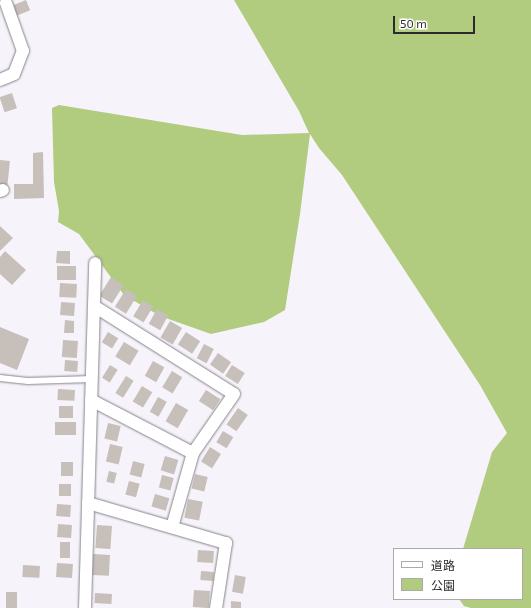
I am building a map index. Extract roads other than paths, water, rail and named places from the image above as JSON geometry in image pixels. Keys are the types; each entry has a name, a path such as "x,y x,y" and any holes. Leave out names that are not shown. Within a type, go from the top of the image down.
{"street":[{"path":"0,80 14,74 22,51 6,3"},
{"path":"85,608 95,263"},
{"path":"94,306 234,394 193,453 172,527"},
{"path":"91,400 193,453"},
{"path":"88,503 226,543 216,608"}],"lane":[{"path":"0,378 28,381 92,379"}]}
